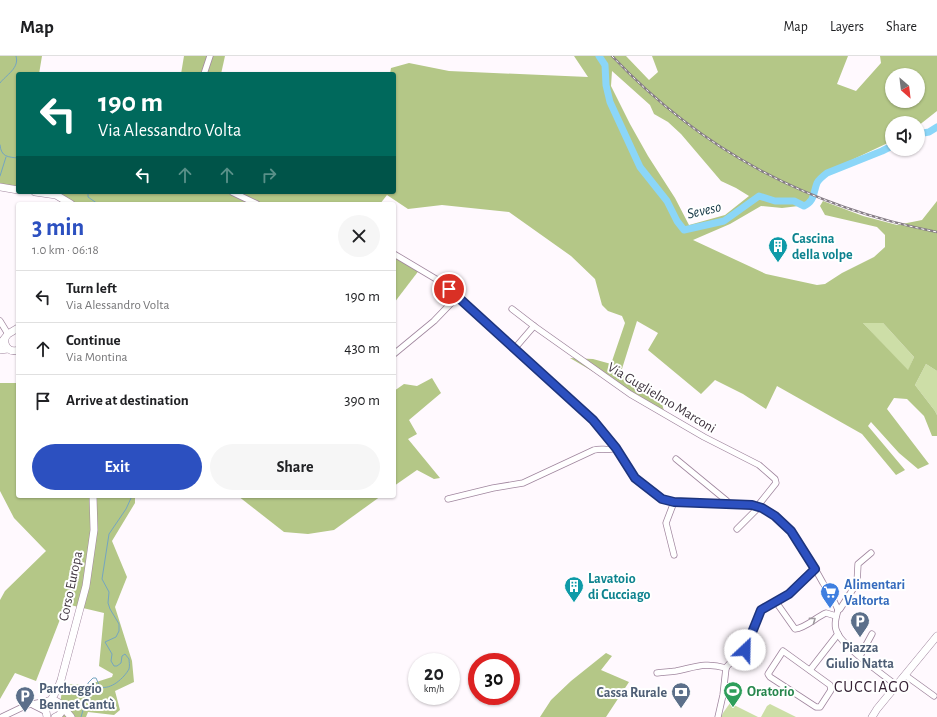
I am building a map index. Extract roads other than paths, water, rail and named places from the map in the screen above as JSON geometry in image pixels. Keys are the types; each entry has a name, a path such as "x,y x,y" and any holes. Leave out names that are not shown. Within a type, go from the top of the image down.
{"main road":[{"path":"0,187 16,190"},
{"path":"49,194 56,195 68,202"},
{"path":"15,351 5,344 8,336 16,330"},
{"path":"0,350 15,351"},
{"name":"Corso Europa","path":"46,714 45,706 58,688 61,680 86,586 94,530 93,498"},
{"path":"872,717 935,638"},
{"name":"Corso Europa","path":"57,716 61,705 61,680"},
{"path":"50,700 57,700 71,717"},
{"path":"46,714 71,717"}],"street":[{"path":"205,72 210,56"},
{"path":"236,194 253,202"},
{"path":"396,255 440,282 458,296 516,348 593,420 616,448 635,478 662,499 674,502 758,506 788,527 806,552 837,613"},
{"path":"396,352 434,321 458,296"},
{"name":"Via Guglielmo Marconi","path":"512,309 630,394 704,437 759,466 775,479 776,482 758,506"},
{"path":"0,321 8,336"},
{"path":"516,348 534,326"},
{"path":"448,499 493,488 523,483 594,450 611,450 616,448"},
{"path":"676,459 727,502 727,504"},
{"path":"674,502 666,523 674,555"},
{"path":"737,529 757,509 758,506"},
{"path":"871,553 858,564 856,583 837,613 835,626 838,634 849,647 896,685"},
{"path":"718,717 723,696 726,668 728,664 741,655 745,650 761,610 794,590 815,569"},
{"path":"776,602 795,629 801,628 817,617 826,613 837,613"},
{"path":"810,670 838,634"},
{"path":"860,656 872,634"},
{"path":"783,651 810,670 830,685 831,690 820,707 816,707 770,677 768,674 783,651"},
{"path":"657,673 700,665 726,668"},
{"path":"905,675 934,696"},
{"path":"33,705 50,696 61,680"},
{"path":"2,717 27,705 33,705 50,700"},
{"path":"33,705 46,714"}],"waterway":[{"path":"0,83 14,68 17,60 16,56"},
{"name":"Seveso","path":"599,56 605,65 606,85 610,102 640,167 667,201 677,221 684,230 724,221 759,196 775,201 794,201 804,206 810,202 818,182 827,173 885,150"},
{"name":"Seveso","path":"925,133 937,127"},
{"path":"0,145 3,154 8,157 16,158"},
{"path":"0,176 6,157"},
{"path":"88,194 88,197 95,202"},
{"path":"81,717 87,697 88,683 93,678 96,678 100,687 108,687 121,679 129,669 129,659 125,654 122,656 121,663 114,666 111,661 112,654 105,642 116,637 119,631 119,624 110,609 108,603 109,592 102,579 109,534 126,509 131,498"}],"railway":[{"path":"612,56 647,90 683,120 721,147 760,170 802,190 845,207 890,221 937,232"}],"place":[{"name":"Cascina della volpe","path":"778,263"},
{"name":"Lavatoio di Cucciago","path":"574,603"},
{"name":"Alimentari Valtorta","path":"830,609"},
{"name":"Piazza Giulio Natta","path":"860,638"},
{"name":"Oratorio","path":"733,708"},
{"name":"Cassa Rurale","path":"681,709"},
{"name":"Parcheggio Bennet Cantù","path":"25,713"}],"district":[{"name":"CUCCIAGO","path":"872,686"}]}
